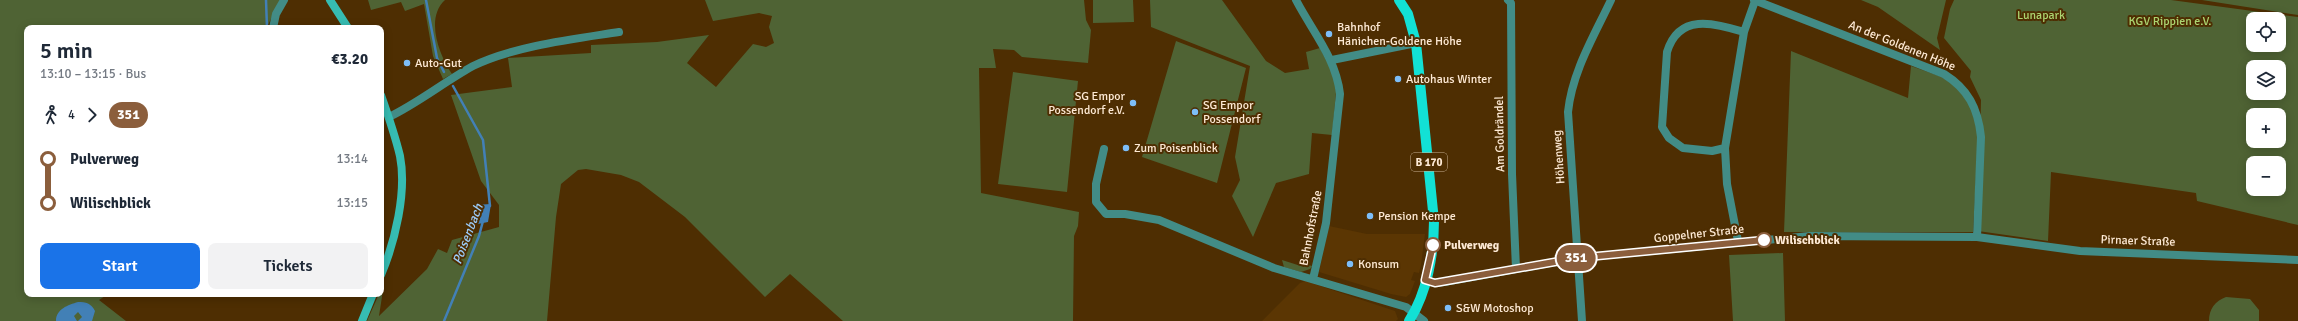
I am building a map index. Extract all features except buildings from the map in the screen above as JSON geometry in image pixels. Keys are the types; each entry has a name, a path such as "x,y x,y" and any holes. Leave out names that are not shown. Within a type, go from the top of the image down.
{"main road":[{"path":"330,0 346,25"},
{"name":"B 170","path":"1399,0 1408,14 1416,42 1434,221 1434,239 1425,280 1411,316"},
{"path":"384,103 400,157 402,196 384,264"},
{"path":"362,321 372,297"}],"street":[{"path":"274,25 276,14 284,0"},
{"name":"Bahnhofstraße","path":"1296,0 1332,60 1340,94 1325,231 1313,280"},
{"name":"Am Goldrändel","path":"1508,0 1510,3 1512,174 1516,269"},
{"name":"Höhenweg","path":"1582,321 1568,112 1573,81 1611,0"},
{"path":"1738,241 1727,184 1725,148 1744,32 1755,0"},
{"name":"An der Goldenen Höhe","path":"1755,0 1944,74 1959,83 1968,94 1980,122 1981,137 1977,237"},
{"path":"1725,148 1712,151 1683,148 1669,138 1662,127 1667,52 1671,41 1678,31 1700,23 1744,32"},
{"path":"389,117 474,66 557,41 619,32"},
{"path":"1332,60 1416,42"},
{"path":"1104,149 1096,184 1096,202 1106,214 1125,214 1158,220 1208,240 1256,262 1394,304 1411,316 1424,321"},
{"name":"Goppelner Straße","path":"1425,280 1435,283 1444,282 1577,258 1738,241 1810,236 1977,237"},
{"name":"Pirnaer Straße","path":"1977,237 2074,250 2298,260"}],"shaded area":[{"path":"1329,226 1367,234 1425,234 1419,273 1414,272 1411,280 1415,281 1410,294 1406,297 1391,294 1319,272"},
{"path":"1305,281 1395,311 1398,319 1396,321 1262,321 1300,283"}],"green space":[{"path":"0,0 280,0 268,25 24,25 24,297 104,297 99,300 126,321 0,321"},
{"path":"368,0 445,0 439,8 436,16 436,37 443,57 452,74 443,79 433,56 424,4 405,11 401,2 371,10"},
{"path":"705,0 1084,0 1086,20 1091,30 1088,63 1022,57 1014,50 993,49 996,68 979,68 981,193 1079,212 1078,226 1074,236 1073,321 843,321 790,274 765,297 685,217 639,182 621,175 586,169 578,170 561,184 556,217 547,321 367,321 378,297 382,297 379,316 427,269 438,249 447,253 452,240 499,227 499,205 481,181 451,95 512,87 508,58 591,53 591,45 657,42 709,35 687,63 716,87 753,44 766,47 774,43 769,27 772,16 759,13 713,21"},
{"path":"1093,0 1133,0 1134,22 1093,23"},
{"path":"1150,0 1222,0 1266,61 1285,73 1309,69 1306,52 1320,48 1334,75 1336,92 1332,135 1312,133 1309,174 1276,183 1253,237 1232,196 1240,180 1235,157 1250,66 1151,27"},
{"path":"1861,0 1946,0 1937,38 1940,50 1878,7"},
{"path":"1954,0 2171,0 2261,12 2246,12 2246,52 2286,52 2286,15 2298,17 2298,225 2197,201 2196,193 2051,172 2048,241 1978,231 1981,100 1970,77 1971,71 1944,38 1950,9"},
{"path":"2202,0 2298,0 2298,15"},
{"name":"SG Empor Possendorf","path":"1176,41 1246,68 1217,183 1142,157"},
{"path":"1791,51 1908,98 1911,66 1942,77 1957,87 1973,110 1978,138 1973,232 1784,232"},
{"path":"1013,72 1078,81 1067,192 998,184"},
{"path":"1783,253 1785,321 1733,321 1729,255"},
{"path":"1282,260 1304,267 1305,264 1312,266 1310,269 1301,272 1284,267"},
{"path":"2226,297 2250,299 2259,310 2259,321 2209,321 2213,306"}],"water":[{"path":"491,204 488,222 478,224 475,205"},
{"path":"78,302 83,302 92,306 95,311 92,321 78,321 82,317 78,312 74,316 77,321 56,321 58,313 63,308"}],"waterway":[{"path":"266,0 267,25"},
{"name":"Poisenbach","path":"426,0 437,58 444,72"},
{"name":"Poisenbach","path":"453,86 483,140 490,206"},
{"name":"Poisenbach","path":"444,321 479,236 483,221"}],"bus line":[{"name":"351","path":"1433,245 1425,280 1435,283 1577,258 1738,241 1764,240"}],"place":[{"name":"Bahnhof Hänichen-Goldene Höhe","path":"1329,34"},
{"name":"Auto-Gut","path":"407,63"},
{"name":"Autohaus Winter","path":"1398,79"},
{"name":"SG Empor Possendorf e.V.","path":"1133,103"},
{"name":"SG Empor Possendorf","path":"1195,112"},
{"name":"Zum Poisenblick","path":"1126,148"},
{"name":"Pension Kempe","path":"1370,216"},
{"name":"Wilischblick","path":"1764,240"},
{"name":"Pulverweg","path":"1433,245"},
{"name":"Konsum","path":"1350,264"},
{"name":"S&W Motoshop","path":"1448,308"}],"park label":[{"name":"Lunapark","path":"2041,15"},
{"name":"KGV Rippien e.V.","path":"2170,21"}]}
